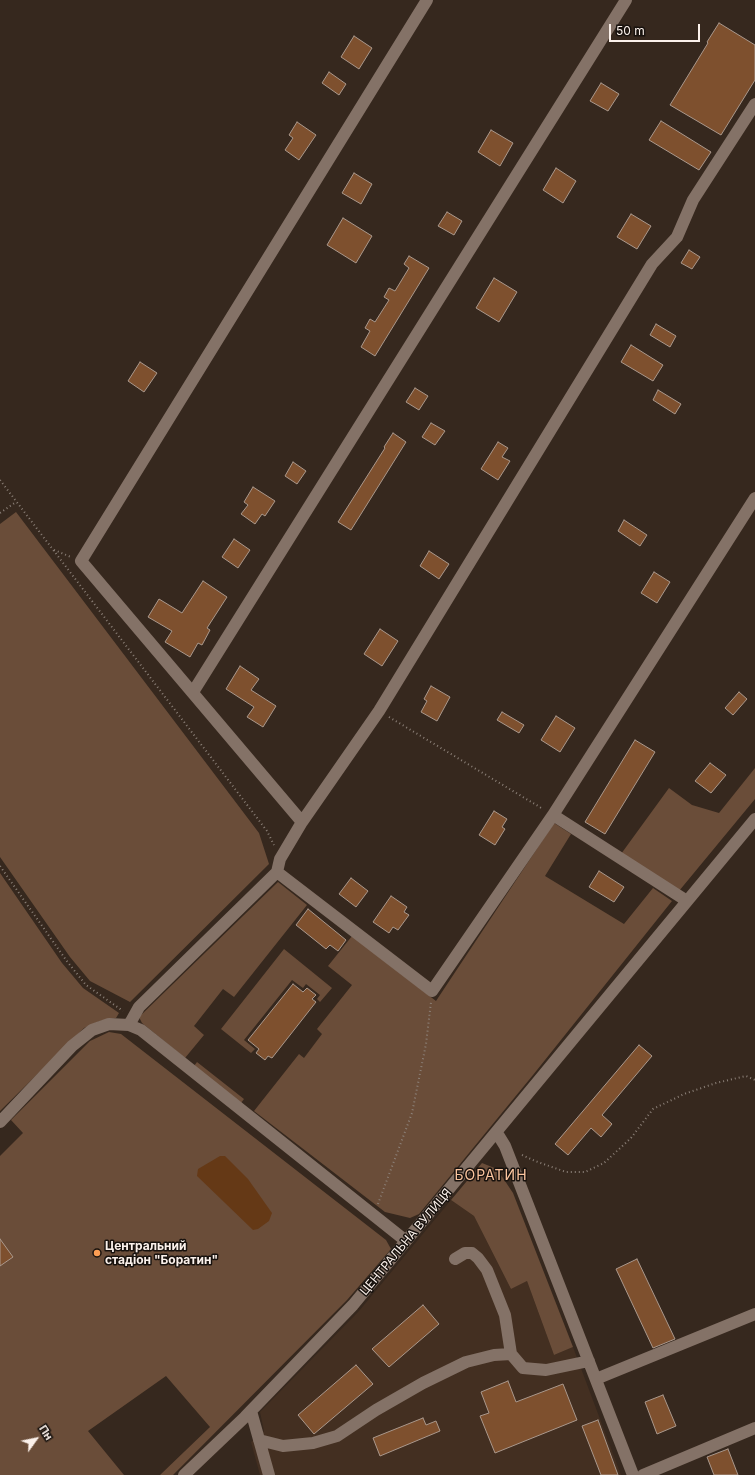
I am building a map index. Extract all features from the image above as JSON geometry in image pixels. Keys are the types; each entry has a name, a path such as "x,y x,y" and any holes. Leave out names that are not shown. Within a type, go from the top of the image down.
{"street":[{"path":"302,822 81,561 427,0"},
{"path":"192,692 626,0"},
{"path":"130,1025 139,1007 277,872 280,859 302,822 379,711 652,264 677,237 692,200 755,104"},
{"path":"277,872 432,991 553,815 755,498"},
{"path":"553,815 687,901"},
{"name":"ЦЕНТРАЛЬНА ВУЛИЦЯ","path":"184,1475 251,1410 353,1305 497,1133 755,819"},
{"path":"0,1122 72,1046 92,1030 109,1024 130,1025 141,1030 406,1241"},
{"path":"497,1133 504,1146 633,1475"},
{"path":"455,1259 465,1253 472,1253 487,1270 505,1315 511,1354 523,1368 546,1370 589,1361"},
{"path":"596,1379 755,1314"},
{"path":"259,1440 283,1446 313,1443 336,1436 376,1410 423,1383 466,1362 494,1355 511,1354"},
{"path":"251,1410 269,1475"},
{"path":"643,1475 755,1428"}],"path":[{"path":"0,480 267,831 280,859"},
{"path":"0,513 16,502"},
{"path":"53,550 81,561"},
{"path":"379,711 553,815"},
{"path":"0,866 66,960 86,985 123,1010 130,1025"},
{"path":"374,1216 412,1113 426,1044 432,991"},
{"path":"504,1146 536,1161 566,1172 585,1172 604,1163 631,1138 653,1109 684,1094 716,1083 746,1076 755,1080"}],"shaded area":[{"path":"16,512 259,833 269,864 130,1002 90,981 70,957 0,857 0,524"},
{"path":"755,768 755,799 679,891 621,854 669,788 692,805 719,813"},
{"path":"554,823 571,834 545,876 624,924 653,888 672,901 533,1075 419,1214 410,1218 385,1212 254,1111 299,1054 304,1058 322,1034 317,1029 352,985 328,966 352,936 436,1001"},
{"path":"0,873 62,963 83,988 119,1013 116,1018 100,1021 84,1028 0,1111"},
{"path":"278,882 307,905 234,997 223,989 194,1026 204,1035 185,1058 142,1023 139,1017"},
{"path":"284,949 332,988 320,1002 317,999 320,995 306,984 303,988 292,980 244,1040 255,1049 251,1053 221,1029"},
{"path":"109,1032 121,1034 386,1240 391,1249 347,1300 173,1475 160,1475 210,1427 166,1376 88,1431 124,1475 0,1475 0,1156 23,1133 11,1120 90,1041"},
{"path":"197,1062 244,1099 241,1103 194,1066"},
{"path":"220,1156 225,1156 248,1179 272,1213 269,1221 258,1229 253,1230 197,1176 198,1169"},
{"path":"482,1163 497,1169 513,1193 573,1347 554,1355 527,1281 511,1289 474,1216 451,1200"},
{"path":"451,1200 474,1216 511,1289 527,1281 554,1355 573,1347 621,1475 260,1475 251,1442 264,1431 260,1412 359,1311"}],"building":[{"path":"719,23 755,45 755,80 721,135 670,105"},
{"path":"354,36 372,48 359,69 341,57"},
{"path":"329,72 346,84 339,95 322,83"},
{"path":"601,83 619,94 608,111 590,101"},
{"path":"661,121 711,152 699,170 649,140"},
{"path":"297,122 316,135 299,160 285,150 293,138 289,135"},
{"path":"491,130 513,143 500,166 478,152"},
{"path":"556,168 576,181 563,203 543,190"},
{"path":"354,173 372,184 361,204 342,193"},
{"path":"447,212 462,221 454,235 438,226"},
{"path":"631,214 651,226 637,249 617,237"},
{"path":"343,218 372,236 356,263 327,245"},
{"path":"689,250 700,257 692,269 681,263"},
{"path":"409,256 429,268 375,356 361,347 370,331 365,328 370,319 375,322 389,300 384,297 389,288 395,291 409,268 404,264"},
{"path":"494,278 517,292 499,322 476,308"},
{"path":"656,324 676,336 670,347 650,335"},
{"path":"631,345 663,365 653,381 621,362"},
{"path":"140,362 157,373 144,392 128,381"},
{"path":"415,388 428,396 419,410 406,402"},
{"path":"658,390 681,404 675,414 653,400"},
{"path":"431,423 445,431 435,445 422,437"},
{"path":"393,433 406,442 351,530 338,522"},
{"path":"498,442 508,448 502,457 510,461 498,480 481,469"},
{"path":"293,462 306,471 297,484 285,476"},
{"path":"253,487 275,501 265,516 262,514 255,524 241,514 248,505 244,502"},
{"path":"624,520 647,535 640,546 618,531"},
{"path":"234,539 250,550 238,568 222,557"},
{"path":"429,551 449,564 439,579 420,566"},
{"path":"654,572 670,582 657,603 641,593"},
{"path":"203,581 227,597 207,628 210,630 202,645 198,643 190,657 165,642 172,631 148,617 159,599 182,613"},
{"path":"380,629 398,641 382,666 364,654"},
{"path":"240,666 259,679 251,690 276,706 263,727 247,717 254,707 226,689"},
{"path":"431,686 450,697 437,721 421,712 427,701 424,699"},
{"path":"739,692 747,699 733,715 725,708"},
{"path":"502,712 524,725 519,733 497,720"},
{"path":"556,716 575,728 560,752 541,740"},
{"path":"635,740 655,752 605,834 585,822"},
{"path":"710,763 726,775 711,793 695,781"},
{"path":"494,811 507,819 502,827 505,829 495,845 479,835"},
{"path":"599,871 624,887 614,902 589,887"},
{"path":"351,878 368,891 356,907 339,894"},
{"path":"391,896 407,907 404,912 409,915 398,930 393,927 389,933 373,922"},
{"path":"308,909 346,940 338,951 330,945 326,949 296,925"},
{"path":"293,984 303,992 307,988 316,995 312,999 316,1002 272,1058 268,1056 265,1060 256,1053 259,1049 248,1040"},
{"path":"639,1045 652,1056 602,1115 612,1124 601,1137 591,1128 568,1155 555,1144"},
{"path":"0,1239 13,1257 0,1266"},
{"path":"637,1259 675,1339 653,1348 616,1269"},
{"path":"423,1305 439,1324 389,1367 372,1349"},
{"path":"356,1365 373,1384 314,1434 298,1415"},
{"path":"508,1381 516,1402 563,1384 577,1420 495,1453 480,1416 489,1413 481,1392"},
{"path":"663,1395 676,1426 657,1434 645,1402"},
{"path":"423,1418 426,1425 436,1421 440,1431 380,1456 373,1438"},
{"path":"598,1420 618,1475 601,1475 582,1426"},
{"path":"728,1449 738,1475 714,1475 707,1457"}],"place":[{"name":"Центральний стадіон \"Боратин\"","path":"97,1253"}],"district":[{"name":"БОРАТИН","path":"491,1176"}]}
